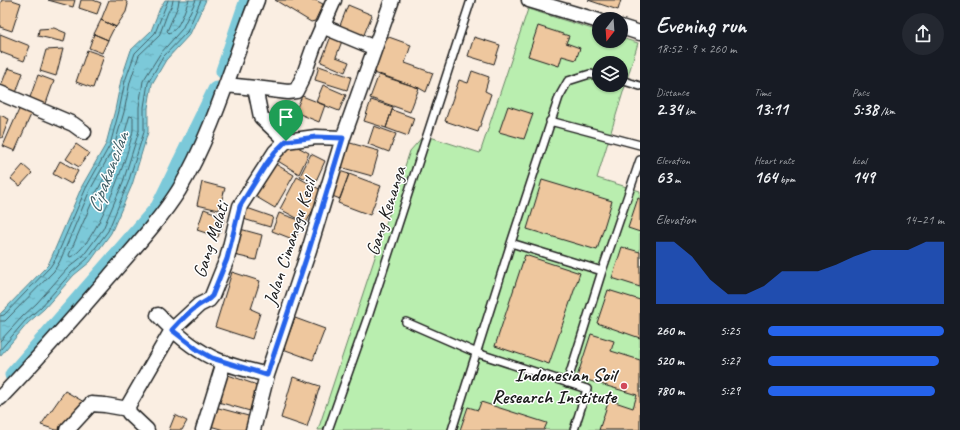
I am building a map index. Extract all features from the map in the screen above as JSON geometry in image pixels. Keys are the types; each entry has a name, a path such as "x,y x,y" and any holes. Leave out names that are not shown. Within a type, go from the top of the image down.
{"street":[{"path":"0,398 87,304 146,234 178,191 194,162 226,85 257,0"},
{"path":"226,85 288,92 296,90 303,77 322,26 334,0"},
{"name":"Jalan Cimanggu Kecil","path":"253,430 267,375 309,250 343,138 392,0"},
{"path":"529,0 592,19"},
{"path":"322,26 375,48"},
{"path":"628,29 640,33"},
{"path":"255,88 261,117 286,141 316,137 343,138"},
{"path":"0,93 73,124 84,132"},
{"name":"Gang Melati","path":"128,408 172,330 181,320 199,305 209,300 212,296 227,259 240,206 275,152 286,141"},
{"path":"158,315 172,330 198,350 212,358 267,375"},
{"path":"203,430 224,362"},
{"path":"67,430 91,404 128,408 129,413 147,430"}],"lane":[{"name":"Gang Kenanga","path":"328,430 370,314 471,0"},
{"path":"452,430 550,121 559,97 568,81 592,74"},
{"path":"628,82 640,86"},
{"path":"550,121 640,145"},
{"path":"567,383 602,271 640,160"},
{"path":"511,243 602,271"},
{"path":"406,322 477,353 587,389 574,430"}],"green space":[{"path":"528,9 592,29 592,48 628,48 628,40 638,43 628,76 628,56 592,56 592,92 623,92 597,178 640,191 640,430 318,430 410,151 424,135 480,153"}],"water":[{"name":"Cipakancilan","path":"165,0 206,0 190,34 166,60 152,84 148,108 148,132 132,185 111,233 90,262 74,275 44,309 28,323 0,356 0,314 48,265 82,186 106,144 121,80 131,50 151,31 160,8"}],"building":[{"path":"2,0 12,0 21,3 12,31 0,27 0,4"},
{"path":"48,0 75,0 73,7"},
{"path":"81,0 93,0 101,3 97,14 79,8"},
{"path":"109,0 125,0 128,4 126,12 116,27 101,20"},
{"path":"275,0 315,0 323,4 315,21 311,22"},
{"path":"588,0 621,0 618,10"},
{"path":"348,5 372,15 363,37 339,28"},
{"path":"101,20 116,27 108,40 94,34"},
{"path":"538,26 569,36 566,43 580,48 576,60 562,56 559,66 528,56"},
{"path":"54,28 66,33 64,42 38,36 39,29"},
{"path":"0,34 30,46 24,61 0,52"},
{"path":"94,34 108,40 102,53 89,48"},
{"path":"331,36 342,41 336,57 349,62 345,72 321,62"},
{"path":"386,36 411,45 405,63 433,73 426,92 419,88 373,73"},
{"path":"474,37 500,45 494,64 468,56"},
{"path":"63,49 56,76 40,71 46,50"},
{"path":"87,50 104,56 93,88 76,82"},
{"path":"319,66 351,77 347,90 315,80"},
{"path":"8,68 23,73 16,93 0,88"},
{"path":"472,71 489,77 485,91 491,94 478,132 445,121 459,80 468,83"},
{"path":"379,74 419,88 410,112 370,98"},
{"path":"38,75 54,81 44,109 28,103"},
{"path":"323,85 346,95 339,111 316,102"},
{"path":"302,96 325,105 319,122 295,112"},
{"path":"371,100 393,107 386,128 364,121"},
{"path":"21,105 33,110 15,151 3,146"},
{"path":"508,106 533,114 524,139 499,132"},
{"path":"392,110 414,118 408,136 386,128"},
{"path":"0,115 9,119 2,138 0,137"},
{"path":"374,126 396,134 389,152 368,144"},
{"path":"343,141 379,151 372,176 336,166"},
{"path":"76,144 89,153 79,167 66,159"},
{"path":"294,145 309,153 299,174 273,158"},
{"path":"311,154 325,161 315,183 300,176"},
{"path":"60,161 78,171 71,184 53,174"},
{"path":"272,162 294,175 275,208 253,195"},
{"path":"23,165 32,173 20,186 11,179"},
{"path":"336,170 349,174 340,199 327,194"},
{"path":"349,174 381,186 370,215 338,203"},
{"path":"297,177 323,191 306,223 280,209"},
{"path":"542,180 612,201 597,250 527,229"},
{"path":"202,182 225,188 219,210 197,205"},
{"path":"638,198 640,199 640,232 628,228"},
{"path":"244,207 273,217 270,227 240,218"},
{"path":"204,209 225,217 218,237 197,230"},
{"path":"279,213 302,221 295,240 272,231"},
{"path":"240,229 262,235 256,260 234,255"},
{"path":"622,247 640,252 640,287 612,278"},
{"path":"525,255 580,273 549,364 495,346"},
{"path":"232,272 260,281 251,309 260,313 252,339 215,327"},
{"path":"608,290 640,300 640,338 597,323"},
{"path":"295,318 325,329 313,360 283,349"},
{"name":"Indonesian Soil Research Institute","path":"591,334 614,341 611,351 640,360 640,430 599,430 609,400 633,408 637,395 577,377"},
{"path":"228,375 257,385 250,411 218,402"},
{"path":"293,377 320,386 307,427 281,418"},
{"path":"65,391 84,402 65,430 56,430 41,425"},
{"path":"481,402 547,423 544,430 460,430 468,407 478,410"},
{"path":"215,407 252,417 248,430 224,430 210,426"},
{"path":"175,415 187,421 182,430 169,430"}],"waterway":[{"path":"224,71 248,0"},
{"path":"13,375 159,207 216,90"}],"place":[{"name":"Indonesian Soil Research Institute","path":"624,386"}],"route":[{"path":"316,137 343,138 309,250 267,375 212,358 198,350 172,330 181,320 199,305 209,300 212,296 227,259 240,212 240,206 265,166 275,152 286,141 316,137"}]}
